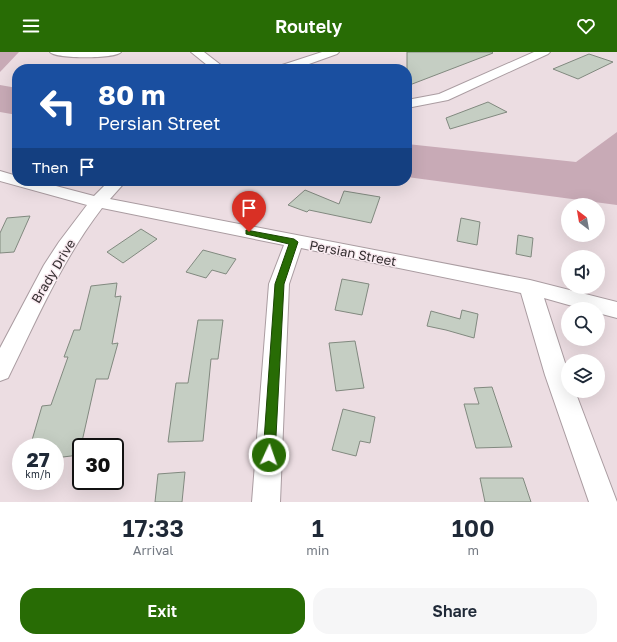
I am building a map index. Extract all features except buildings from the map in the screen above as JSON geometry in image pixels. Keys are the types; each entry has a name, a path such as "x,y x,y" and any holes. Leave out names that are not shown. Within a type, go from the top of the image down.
{"street":[{"path":"56,52 94,54 115,52"},
{"path":"197,52 213,64"},
{"path":"298,64 333,52"},
{"path":"412,103 443,97 544,52"},
{"name":"Persian Street","path":"0,176 12,180"},
{"name":"Persian Street","path":"36,186 97,202 294,242 530,287 617,310"},
{"name":"Brady Drive","path":"0,370 49,272 97,202 113,186"},
{"path":"266,502 279,284 294,242"},
{"path":"530,287 557,375 603,502"}],"shaded area":[{"path":"0,52 19,52 0,72"},
{"path":"0,85 12,87 12,114 0,112"},
{"path":"617,132 617,205 605,203 605,198 564,198 412,178 412,145 576,162"}],"route":[{"path":"249,232 294,242 279,284 269,455"}]}
